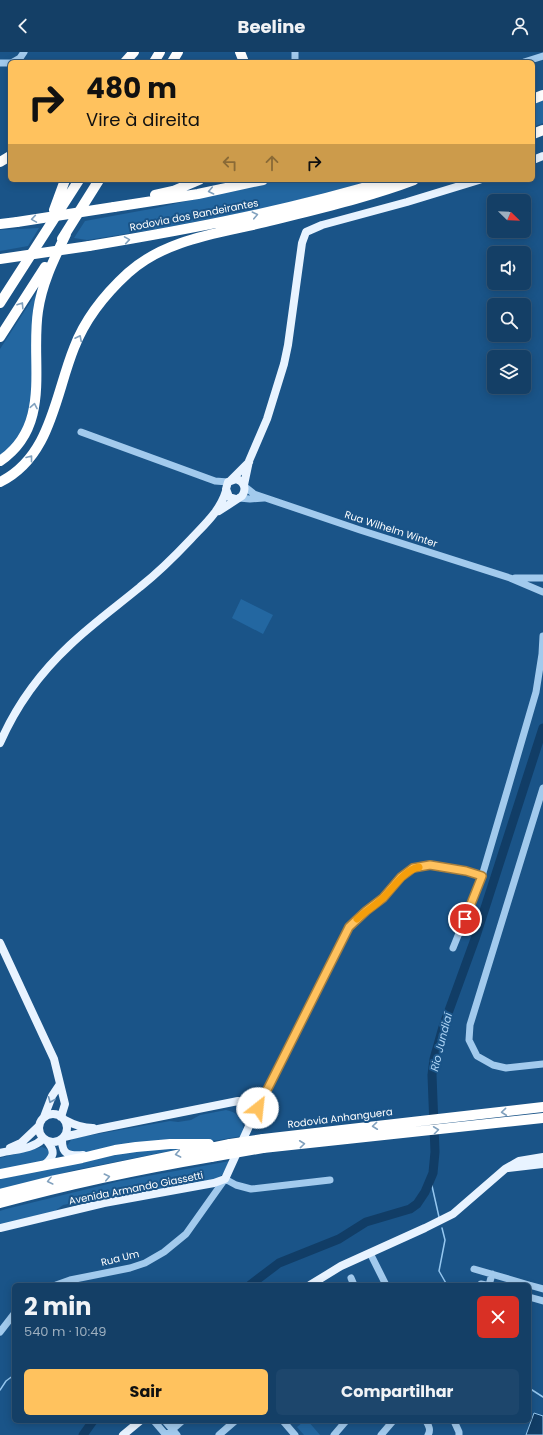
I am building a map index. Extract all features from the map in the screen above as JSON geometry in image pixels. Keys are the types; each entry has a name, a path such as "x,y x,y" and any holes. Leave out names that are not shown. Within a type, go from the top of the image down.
{"highway":[{"path":"127,60 134,52"},
{"path":"47,229 64,182"},
{"path":"0,303 78,182"},
{"path":"0,337 34,286 98,182"},
{"path":"88,196 100,182"},
{"path":"119,207 148,197 173,191 194,182"},
{"name":"Rodovia dos Bandeirantes","path":"0,224 198,194 254,182"},
{"name":"Rodovia dos Bandeirantes","path":"0,259 203,227 327,199 383,182"},
{"path":"0,482 11,477 25,464 38,447 53,412 74,347 95,309 120,281 144,261 181,242 342,202 407,182"},
{"path":"0,461 16,448 24,438 30,424 37,392 36,334 41,293 47,274 66,234"},
{"name":"Rodovia Anhanguera","path":"0,1194 51,1181 230,1144 263,1144 413,1132 458,1122 543,1107"},
{"name":"Rodovia Anhanguera","path":"0,1204 28,1195 132,1172 211,1157 263,1144 414,1122 458,1122 543,1118"},
{"path":"0,1174 152,1145 230,1144"}],"main road":[{"path":"216,512 244,493 244,485 250,461 267,419 284,364 302,243 306,232 322,225 407,202 472,182"},
{"path":"0,743 18,707 34,684 51,664 70,644 169,563 216,512 223,500 227,486 250,461"},
{"path":"227,486 233,480 239,480 244,485"},
{"path":"227,486 229,497 237,498"},
{"path":"0,943 54,1059 65,1104 63,1119 67,1129 63,1139 63,1150 68,1154 94,1155"},
{"path":"2,1153 21,1143 39,1126 44,1118 52,1096 60,1084"},
{"path":"2,1153 38,1144 45,1140 56,1142 98,1129 238,1101 256,1102 258,1108 257,1113 245,1115 220,1105"},
{"path":"225,1178 246,1131 245,1115 241,1104 247,1101"},
{"path":"44,1118 53,1114 78,1126 98,1129"},
{"path":"39,1126 39,1131 51,1146 53,1154 51,1159 43,1166"},
{"path":"313,1283 341,1266 453,1214 505,1169 519,1160 543,1157"},
{"path":"505,1169 543,1164"},
{"name":"Avenida Armando Giassetti","path":"0,1228 104,1203 214,1183 225,1178"},
{"path":"123,1435 138,1423"}],"street":[{"path":"16,60 24,52"},
{"path":"530,60 543,56"},
{"path":"81,432 227,486"},
{"name":"Rua Wilhelm Winter","path":"244,485 254,494 381,537 510,578"},
{"name":"Rua Wilhelm Winter","path":"237,498 266,498"},
{"path":"510,578 542,578"},
{"path":"510,578 540,591"},
{"path":"540,591 536,586 542,578"},
{"path":"453,948 482,876 536,692 542,654 543,636"},
{"path":"543,788 470,1024 469,1040 478,1056 493,1065 506,1068 543,1064"},
{"path":"258,1108 349,927 383,898 401,877 413,868 430,865 466,871 482,876"},
{"path":"247,1101 266,1094"},
{"path":"225,1178 236,1185 251,1189 330,1180"},
{"name":"Rua Um","path":"62,1283 130,1268 164,1252 186,1234 225,1178"},
{"path":"370,1253 385,1283"},
{"path":"474,1269 522,1283"},
{"path":"486,1283 492,1274"},
{"path":"531,1286 543,1289"},
{"path":"531,1298 543,1301"},
{"path":"0,1332 12,1317"},
{"path":"156,1423 166,1435 175,1432 181,1423"},
{"path":"167,1423 175,1432"},
{"path":"219,1435 233,1423"},
{"path":"288,1423 295,1435"},
{"path":"334,1435 344,1423"},
{"path":"381,1435 392,1423"},
{"path":"427,1423 429,1426 429,1433"},
{"path":"455,1423 459,1435"}],"shaded area":[{"path":"543,100 543,123 535,126 535,102"},
{"path":"270,182 366,182 276,206 163,228 87,240 74,238 85,221 156,208"},
{"path":"39,228 28,246 0,251 0,230"},
{"path":"44,281 36,382 27,428 0,458 0,349"},
{"path":"241,599 273,615 263,634 232,618"},
{"path":"226,1110 235,1113 240,1119 243,1127 242,1136 219,1140 85,1153 72,1152 67,1146 71,1140 75,1138 170,1121 178,1122 191,1120 200,1115"},
{"path":"42,1147 51,1152 46,1161 0,1172 0,1158"},
{"path":"144,1149 180,1149 75,1170 0,1190 0,1179"},
{"path":"230,1161 222,1175 215,1179 88,1204 78,1202 63,1205 55,1211 0,1224 0,1211 6,1209 120,1181"},
{"path":"534,1413 543,1416 543,1435 526,1435"},
{"path":"302,1423 310,1423 320,1435 304,1435 297,1427"}],"waterway":[{"name":"Rio Jundiaí","path":"253,1283 279,1263 339,1239 366,1222 410,1209 417,1204 425,1192 433,1173 435,1152 432,1075 434,1059 443,1027 475,939 543,728"},
{"path":"433,1173 432,1186 439,1217"},
{"path":"442,1228 445,1240 439,1271 446,1283"},
{"path":"0,1390 6,1381 12,1376"},
{"path":"531,1389 543,1397"},
{"name":"Rio Jundiaí","path":"83,1435 92,1423"}],"slow traffic":[{"path":"357,919 383,898 401,877 413,868 419,867"}],"route":[{"path":"258,1108 268,1091 349,927 383,898 401,877 413,868 430,865 466,871 482,876 465,919"}]}
